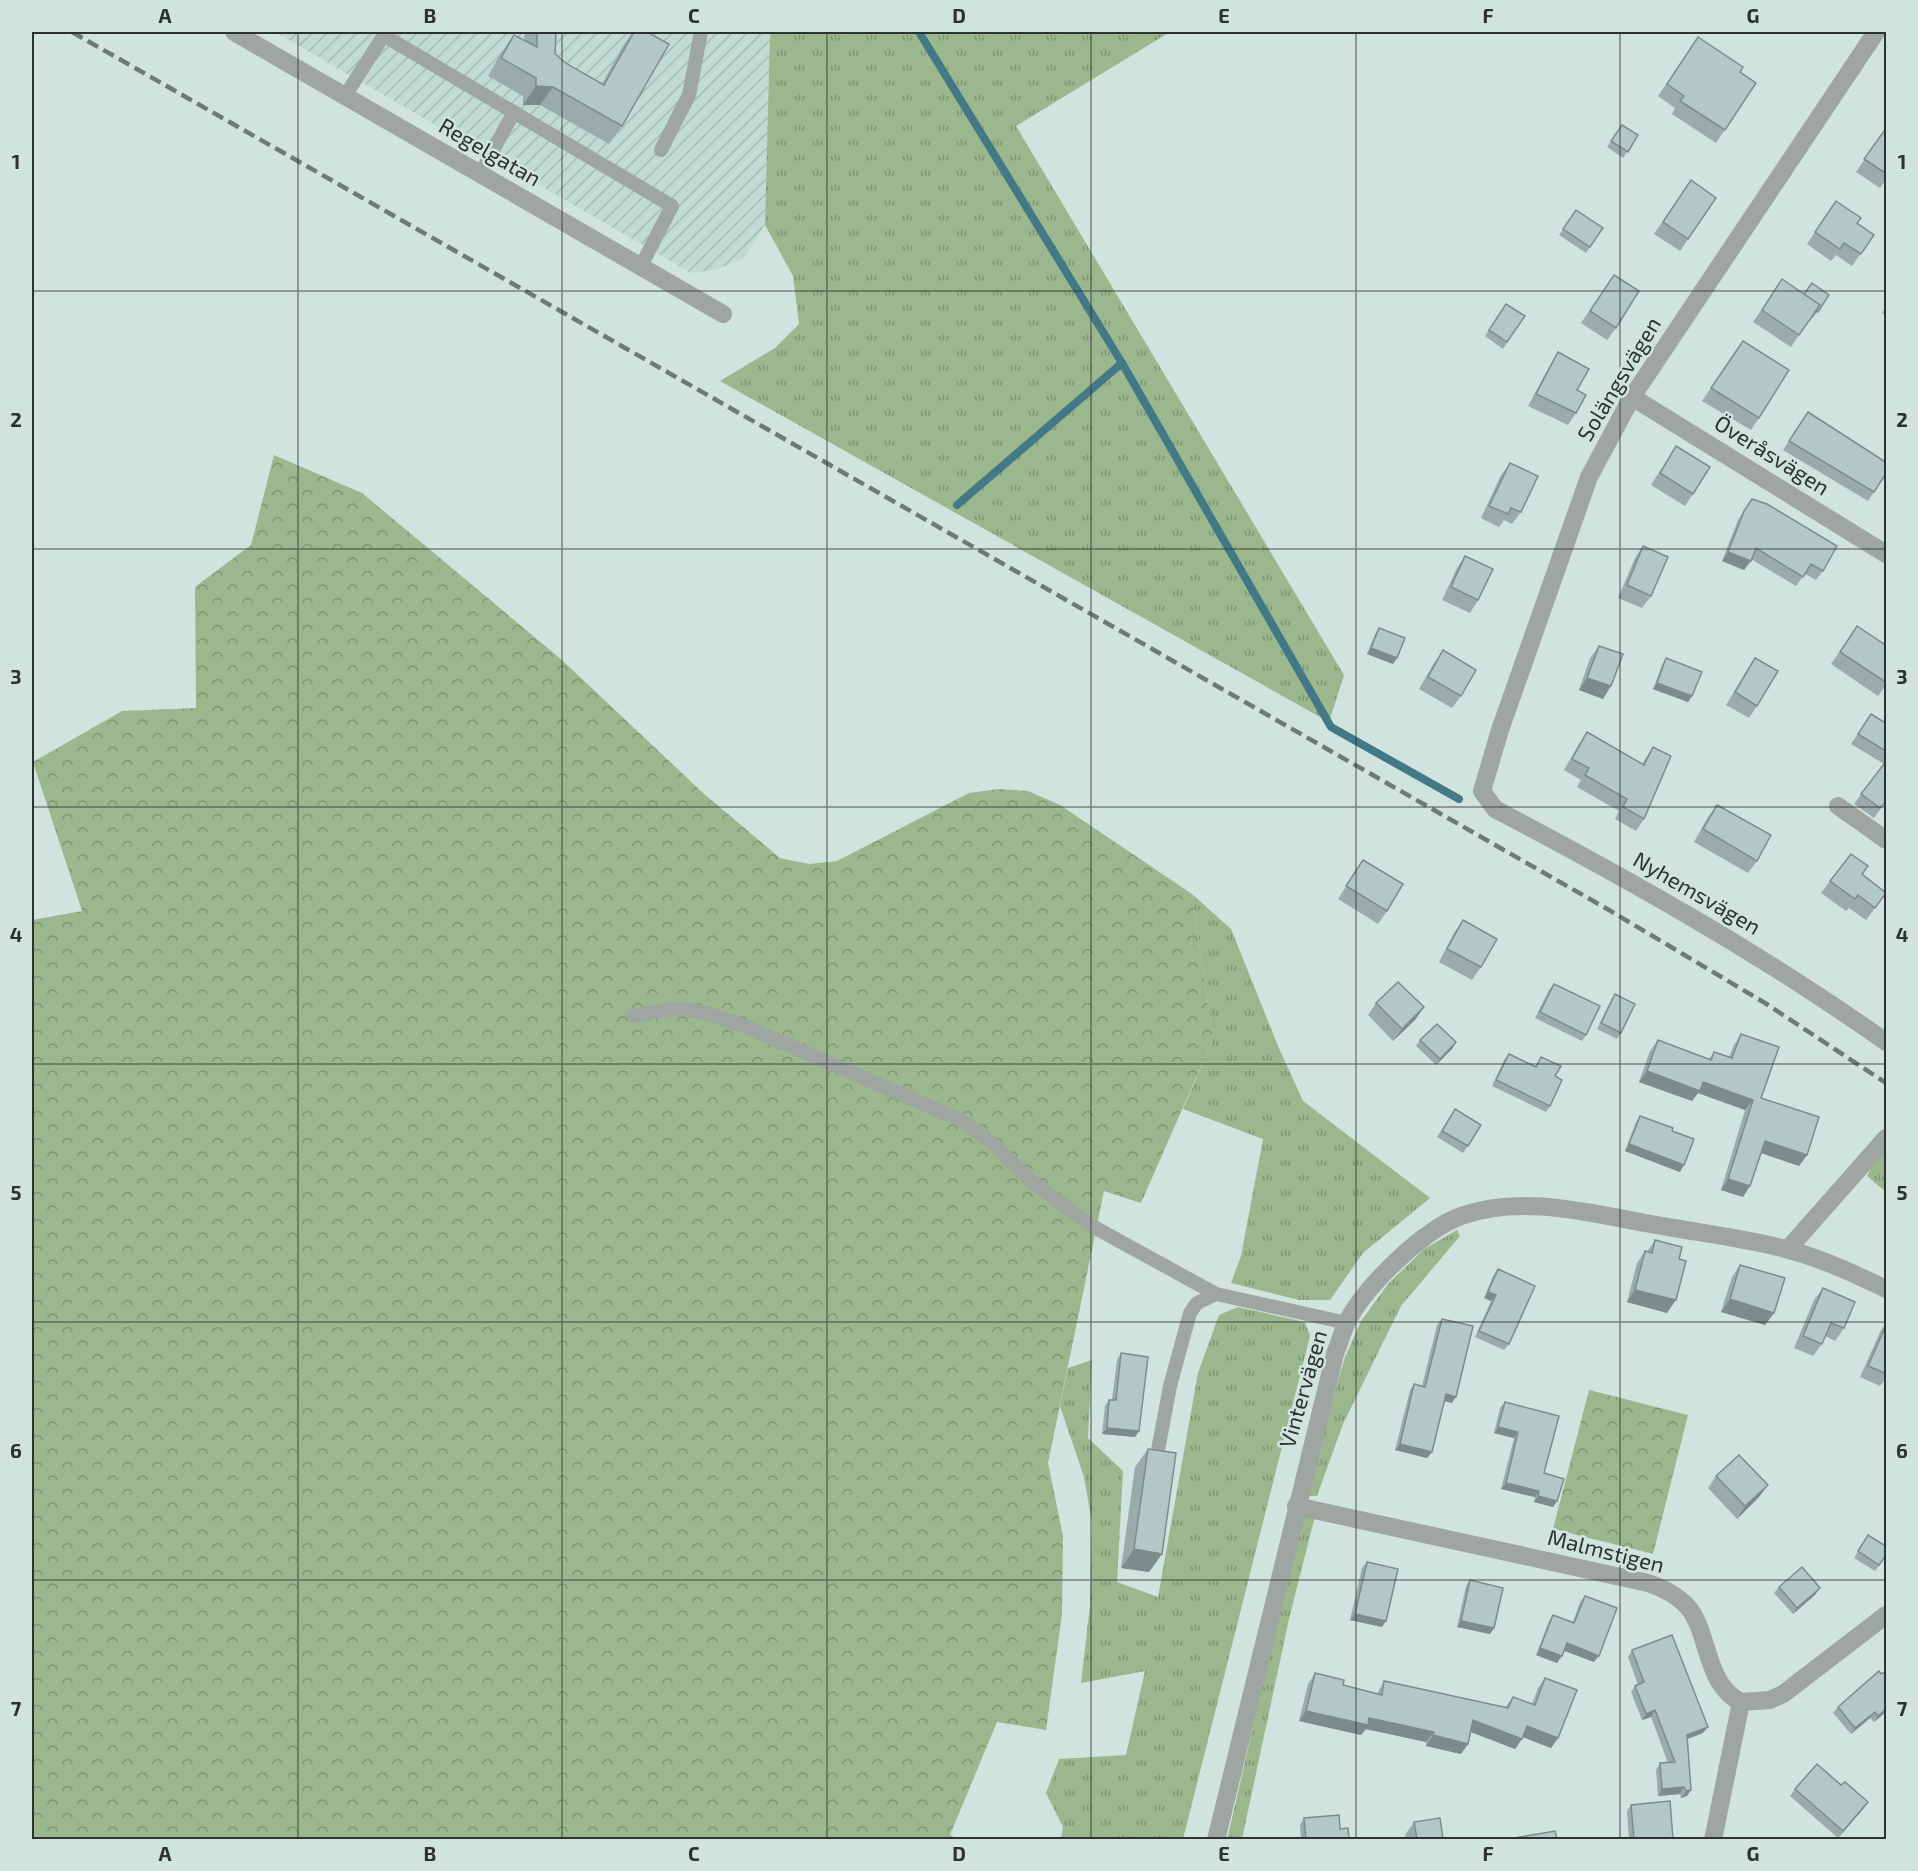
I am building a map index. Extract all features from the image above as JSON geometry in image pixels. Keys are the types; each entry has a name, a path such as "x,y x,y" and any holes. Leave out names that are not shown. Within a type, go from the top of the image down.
{"street":[{"name":"Solängsvägen","path":"1482,791 1500,730 1585,489 1606,442 1632,396 1876,32"},
{"name":"Regelgatan","path":"242,34 723,314"},
{"name":"Överåsvägen","path":"1632,396 1887,554"},
{"name":"Nyhemsvägen","path":"1482,791 1495,809 1718,932 1832,1003 1887,1042"},
{"path":"1838,806 1887,840"},
{"path":"1788,1249 1887,1138"},
{"name":"Vintervägen","path":"1216,1839 1335,1354 1347,1323 1393,1266 1421,1239 1460,1216 1483,1210 1506,1207 1551,1208 1788,1249 1838,1266 1887,1289"},
{"name":"Malmstigen","path":"1296,1506 1663,1588 1689,1608 1723,1690 1741,1702"},
{"path":"1713,1839 1741,1702 1770,1700 1783,1694 1887,1615"}],"lane":[{"path":"661,150 689,95 701,32"},
{"path":"345,96 384,33 672,206 641,266"},
{"path":"480,174 514,112"},
{"path":"633,1016 671,1009 694,1010 747,1027 961,1120 992,1143 1032,1182 1092,1226 1216,1294 1347,1323"},
{"path":"1156,1461 1170,1386 1190,1312 1197,1303 1216,1294"}],"shaded area":[{"path":"275,32 770,32 765,225 744,259 714,270 691,273"}],"green space":[{"path":"770,32 1170,32 1016,126 1344,675 1329,722 720,381 775,348 799,324 793,276 765,225"},
{"path":"274,455 362,493 562,660 703,793 780,858 809,864 837,861 969,793 999,789 1028,791 1060,805 1192,894 1213,1039 1141,1203 1104,1191 1048,1463 1063,1536 1062,1614 1046,1730 997,1722 950,1835 958,1839 32,1840 32,920 82,911 33,762 122,711 196,708 195,587 251,545"},
{"path":"1192,894 1231,929 1278,1046 1303,1101 1430,1198 1363,1253 1330,1300 1299,1300 1231,1283 1241,1256 1263,1139 1183,1109 1213,1039"},
{"path":"1886,1145 1886,1192 1867,1176 1878,1154"},
{"path":"1457,1230 1460,1236 1401,1306 1343,1424 1317,1496 1305,1496 1345,1357 1361,1321 1388,1284 1424,1249"},
{"path":"1238,1307 1305,1322 1310,1336 1183,1839 1107,1839 1063,1827 1046,1793 1059,1759 1126,1755 1145,1671 1081,1683 1090,1605 1092,1523 1084,1477 1060,1406 1068,1368 1092,1360 1088,1438 1123,1471 1117,1582 1158,1597 1198,1373 1219,1315"},
{"path":"1589,1390 1688,1415 1653,1554 1553,1529"},
{"path":"1302,1515 1315,1516 1289,1619 1242,1839 1227,1840"},
{"path":"1063,1827 1108,1838 1061,1839"}],"building":[{"path":"537,32 556,32 555,54 567,64 604,85 634,32 647,32 669,44 622,126 553,87 536,86 536,78 501,58 514,35 537,47"},
{"path":"1698,37 1743,67 1740,72 1756,83 1725,130 1680,101 1684,96 1667,84"},
{"path":"1622,125 1638,135 1628,152 1611,141"},
{"path":"1887,127 1887,174 1864,159"},
{"path":"1691,180 1716,198 1688,239 1663,222"},
{"path":"1836,201 1861,218 1857,223 1874,235 1861,254 1844,243 1840,249 1815,232"},
{"path":"1576,210 1603,228 1590,247 1563,229"},
{"path":"1614,275 1639,291 1616,328 1590,311"},
{"path":"1782,279 1820,305 1799,335 1762,310"},
{"path":"1812,283 1829,295 1818,312 1816,311 1820,305 1804,294"},
{"path":"1506,304 1525,316 1507,342 1489,330"},
{"path":"1743,341 1789,370 1759,418 1711,388"},
{"path":"1558,352 1589,369 1577,390 1586,395 1576,413 1536,394"},
{"path":"1808,412 1887,463 1887,472 1874,492 1789,441"},
{"path":"1676,446 1710,467 1693,494 1660,473"},
{"path":"1510,463 1538,476 1521,512 1511,508 1508,514 1489,506"},
{"path":"1752,499 1767,504 1837,546 1823,571 1811,564 1803,577 1756,548 1751,561 1728,552 1744,511"},
{"path":"1643,546 1668,557 1651,596 1627,585"},
{"path":"1465,556 1493,569 1478,600 1451,587"},
{"path":"1857,626 1887,646 1887,683 1840,652"},
{"path":"1379,628 1405,638 1397,658 1371,648"},
{"path":"1599,646 1623,654 1611,686 1587,678"},
{"path":"1443,650 1476,670 1461,696 1428,677"},
{"path":"1666,658 1702,672 1692,696 1657,683"},
{"path":"1755,658 1778,671 1757,706 1735,692"},
{"path":"1871,714 1887,724 1887,752 1858,734"},
{"path":"1587,732 1644,765 1653,747 1671,756 1644,819 1623,807 1627,799 1585,775 1589,768 1572,759"},
{"path":"1887,760 1887,800 1880,808 1861,794"},
{"path":"1717,805 1771,835 1757,861 1703,829"},
{"path":"1851,854 1868,866 1862,874 1886,893 1875,908 1858,895 1855,899 1830,881"},
{"path":"1363,860 1403,884 1387,911 1346,886"},
{"path":"1463,920 1497,939 1481,967 1447,949"},
{"path":"1398,982 1424,1007 1402,1029 1376,1003"},
{"path":"1554,984 1600,1006 1586,1035 1540,1012"},
{"path":"1615,994 1635,1004 1621,1033 1601,1023"},
{"path":"1437,1024 1456,1042 1440,1059 1420,1040"},
{"path":"1741,1034 1779,1047 1761,1098 1819,1117 1807,1155 1765,1141 1750,1186 1728,1179 1753,1100 1703,1082 1700,1091 1647,1071 1658,1040 1711,1060 1714,1052 1732,1058"},
{"path":"1509,1054 1536,1067 1541,1057 1561,1066 1555,1076 1562,1080 1550,1106 1496,1080"},
{"path":"1455,1109 1481,1125 1468,1146 1442,1131"},
{"path":"1640,1116 1673,1128 1672,1131 1694,1139 1684,1165 1629,1144"},
{"path":"1655,1240 1682,1247 1679,1259 1686,1261 1676,1300 1635,1290 1645,1251 1652,1253"},
{"path":"1740,1265 1785,1278 1774,1313 1730,1299"},
{"path":"1498,1269 1535,1286 1509,1344 1479,1331 1496,1295 1488,1292"},
{"path":"1823,1288 1855,1302 1844,1328 1831,1323 1822,1344 1803,1336"},
{"path":"1442,1319 1473,1326 1456,1397 1446,1394 1432,1452 1400,1444 1414,1384 1425,1387"},
{"path":"1887,1323 1887,1374 1868,1366"},
{"path":"1121,1353 1148,1357 1139,1431 1107,1428 1109,1400 1116,1400"},
{"path":"1505,1402 1559,1416 1544,1473 1564,1479 1557,1501 1538,1496 1539,1491 1506,1483 1518,1432 1498,1427"},
{"path":"1148,1449 1176,1453 1162,1554 1134,1549"},
{"path":"1739,1455 1768,1485 1745,1506 1716,1476"},
{"path":"1868,1535 1887,1547 1887,1554 1879,1565 1858,1551"},
{"path":"1367,1562 1398,1569 1386,1621 1355,1614"},
{"path":"1802,1567 1820,1588 1797,1608 1779,1587"},
{"path":"1470,1580 1503,1588 1494,1628 1461,1621"},
{"path":"1585,1596 1617,1608 1599,1656 1567,1643 1562,1656 1540,1648 1553,1615 1574,1623"},
{"path":"1672,1635 1708,1727 1687,1735 1691,1790 1686,1791 1684,1787 1662,1789 1660,1763 1675,1762 1655,1710 1646,1714 1635,1686 1644,1682 1632,1650"},
{"path":"1879,1671 1881,1674 1887,1671 1887,1708 1878,1716 1875,1712 1855,1728 1838,1707"},
{"path":"1315,1673 1344,1680 1343,1685 1382,1695 1384,1681 1508,1708 1513,1697 1535,1705 1545,1678 1577,1690 1558,1738 1527,1726 1522,1739 1473,1720 1468,1744 1433,1735 1434,1732 1369,1718 1368,1725 1306,1711"},
{"path":"1817,1764 1841,1785 1845,1782 1868,1802 1843,1831 1795,1789"},
{"path":"1670,1801 1673,1839 1634,1839 1631,1805"},
{"path":"1339,1815 1340,1829 1348,1828 1349,1839 1306,1839 1304,1818"},
{"path":"1440,1818 1443,1839 1417,1839 1414,1822"},
{"path":"1555,1831 1557,1839 1514,1838"}],"waterway":[{"path":"919,32 1122,363 1331,727 1459,799"},
{"path":"957,505 1122,363"}],"railway":[{"path":"72,32 1609,910 1765,1003 1886,1083"}]}
